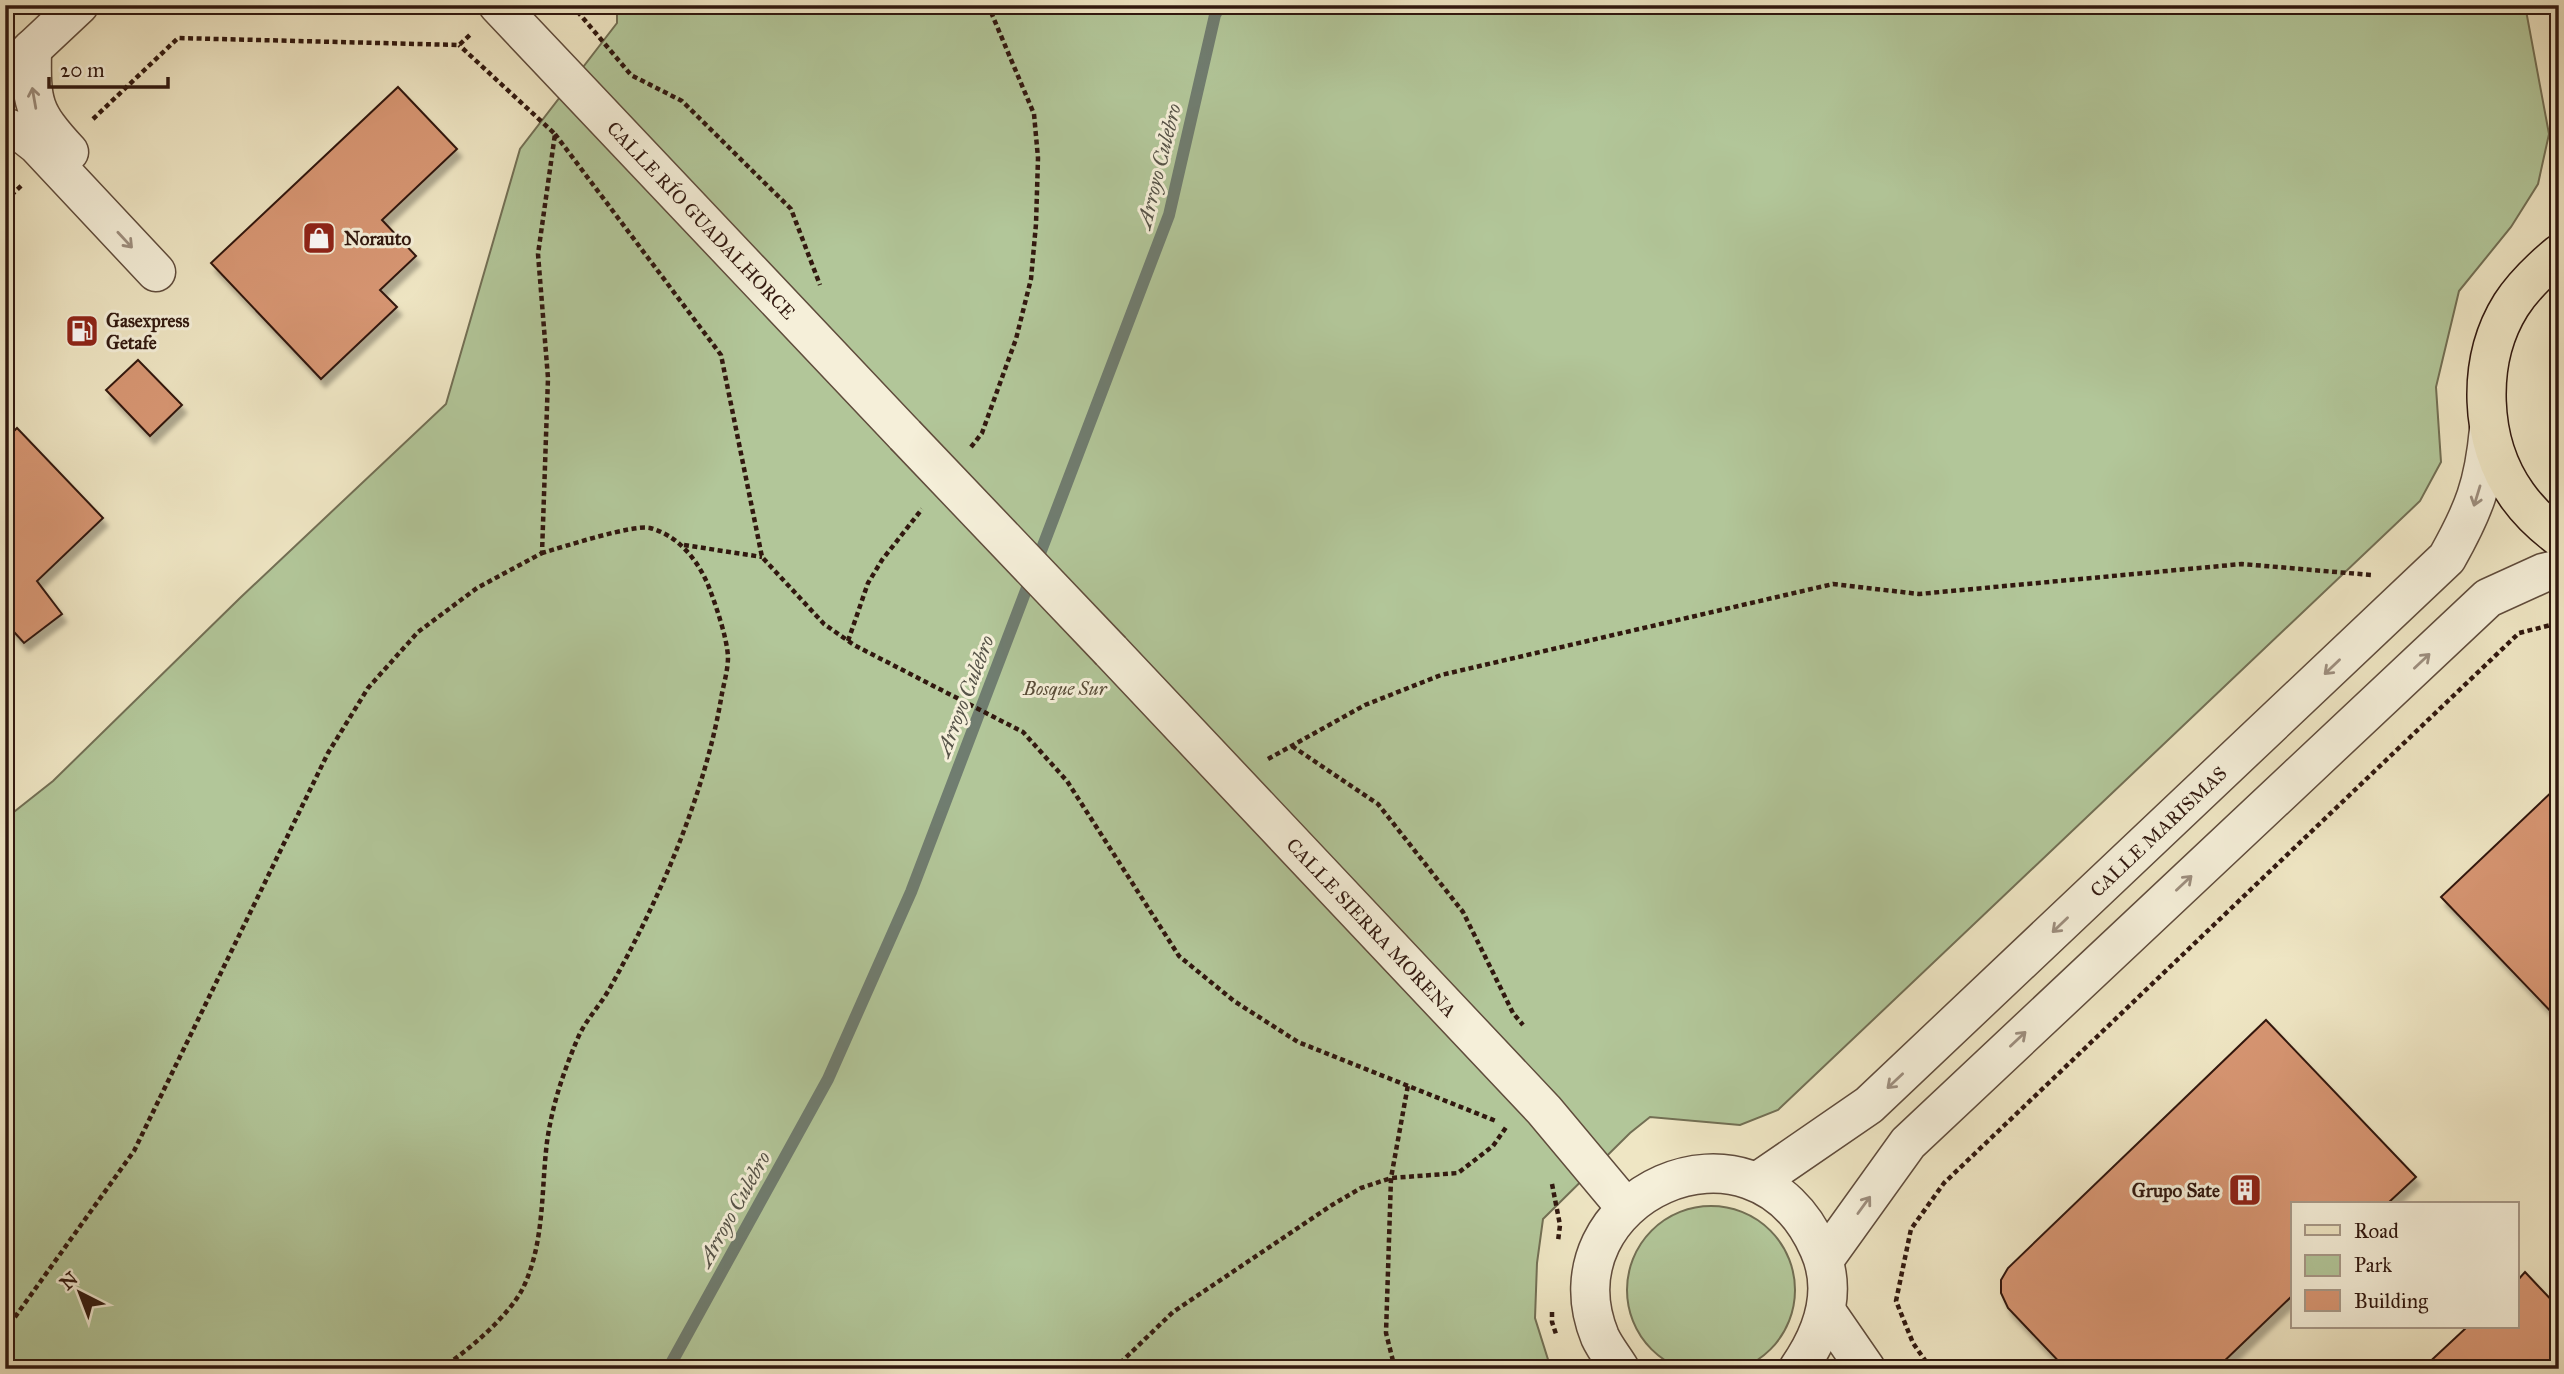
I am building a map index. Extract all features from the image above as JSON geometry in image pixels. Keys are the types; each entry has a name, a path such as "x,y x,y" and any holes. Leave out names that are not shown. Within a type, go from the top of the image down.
{"main road":[{"path":"2559,254 2536,273 2510,307 2493,345 2486,387 2489,429 2499,463 2516,494 2539,521 2559,537"}],"street":[{"path":"79,5 19,62 32,87 37,112 48,129 57,153 156,272"},
{"name":"CALLE RÍO GUADALHORCE","path":"499,6 1111,652"},
{"path":"5,127 57,153 104,190"},
{"name":"CALLE MARISMAS","path":"1757,1182 1869,1105 2447,558 2472,512 2486,467 2489,429"},
{"path":"1824,1260 1908,1143 2488,598 2543,573 2559,569"},
{"name":"CALLE SIERRA MORENA","path":"1111,652 1544,1110 1626,1208"},
{"path":"1606,1358 1592,1303 1593,1268 1605,1236 1626,1208 1654,1187 1687,1175 1723,1173 1757,1182 1786,1201 1810,1228 1824,1260 1828,1285 1826,1311 1815,1345 1798,1369"},
{"path":"1826,1311 1866,1369"}],"path":[{"path":"572,5 631,75 682,101 791,209 820,285"},
{"path":"968,450 982,433 1016,339 1031,279 1036,224 1038,158 1034,114 988,5"},
{"path":"459,45 499,6"},
{"path":"5,201 178,38 459,45 555,134 721,355 762,557 824,624 854,645 1023,732 1067,782 1178,956 1234,1001 1298,1042 1507,1125 1517,1136 1544,1110"},
{"path":"542,553 548,378 538,254 555,134"},
{"path":"848,641 868,583 882,560 927,502"},
{"path":"5,1331 134,1151 328,753 368,688 418,632 477,588 542,553 615,532 649,527 683,545 762,557"},
{"path":"440,1369 493,1327 523,1289 539,1240 547,1139 560,1081 581,1031 610,989 648,915 705,770 728,658 715,604 704,574 683,545"},
{"path":"1232,779 1365,705 1441,675 1833,584 1919,594 2242,564 2424,579"},
{"path":"1931,1369 1913,1343 1896,1301 1911,1229 1944,1183 2519,633 2559,623"},
{"path":"1292,746 1378,804 1463,912 1513,1013 1530,1034"},
{"path":"1395,1369 1386,1334 1391,1178 1408,1085"},
{"path":"1114,1369 1173,1312 1332,1205 1361,1188 1391,1178 1458,1173 1493,1146 1507,1125"},
{"path":"1548,1178 1553,1186 1560,1225 1557,1248"},
{"path":"1552,1309 1552,1322 1559,1342"}],"green space":[{"name":"Bosque Sur","path":"617,5 2525,5 2549,134 2538,184 2511,227 2459,291 2436,387 2441,462 2420,501 1778,1110 1740,1125 1650,1117 1630,1133 1543,1219 1537,1263 1535,1318 1551,1369 5,1369 5,819 53,781 240,598 446,404 520,149 617,23"},
{"path":"1711,1206 1743,1213 1758,1220 1770,1231 1781,1243 1788,1258 1795,1290 1788,1322 1781,1337 1770,1349 1758,1360 1743,1367 1711,1374 1679,1367 1664,1360 1652,1349 1641,1337 1634,1322 1627,1290 1634,1258 1641,1243 1652,1231 1664,1220 1679,1213"}],"building":[{"name":"Norauto","path":"398,87 457,149 382,220 416,256 380,290 397,307 321,379 211,263"},
{"path":"138,360 182,405 150,436 106,390"},
{"path":"17,428 103,518 37,581 62,614 24,643 5,622 5,440"},
{"path":"2559,785 2559,1020 2441,897"},
{"name":"Grupo Sate","path":"2266,1020 2416,1177 2389,1202 2291,1202 2291,1297 2216,1369 2066,1369 2008,1308 2001,1293 2001,1280 2008,1268"},
{"path":"2525,1272 2559,1308 2559,1369 2422,1369 2466,1328 2518,1328 2518,1280"}],"waterway":[{"name":"Arroyo Culebro","path":"668,1369 828,1079 911,892 1169,215 1215,15 1221,5"}],"place":[{"name":"Norauto","path":"319,238"},
{"name":"Gasexpress Getafe","path":"82,331"},
{"name":"Grupo Sate","path":"2245,1190"}]}
